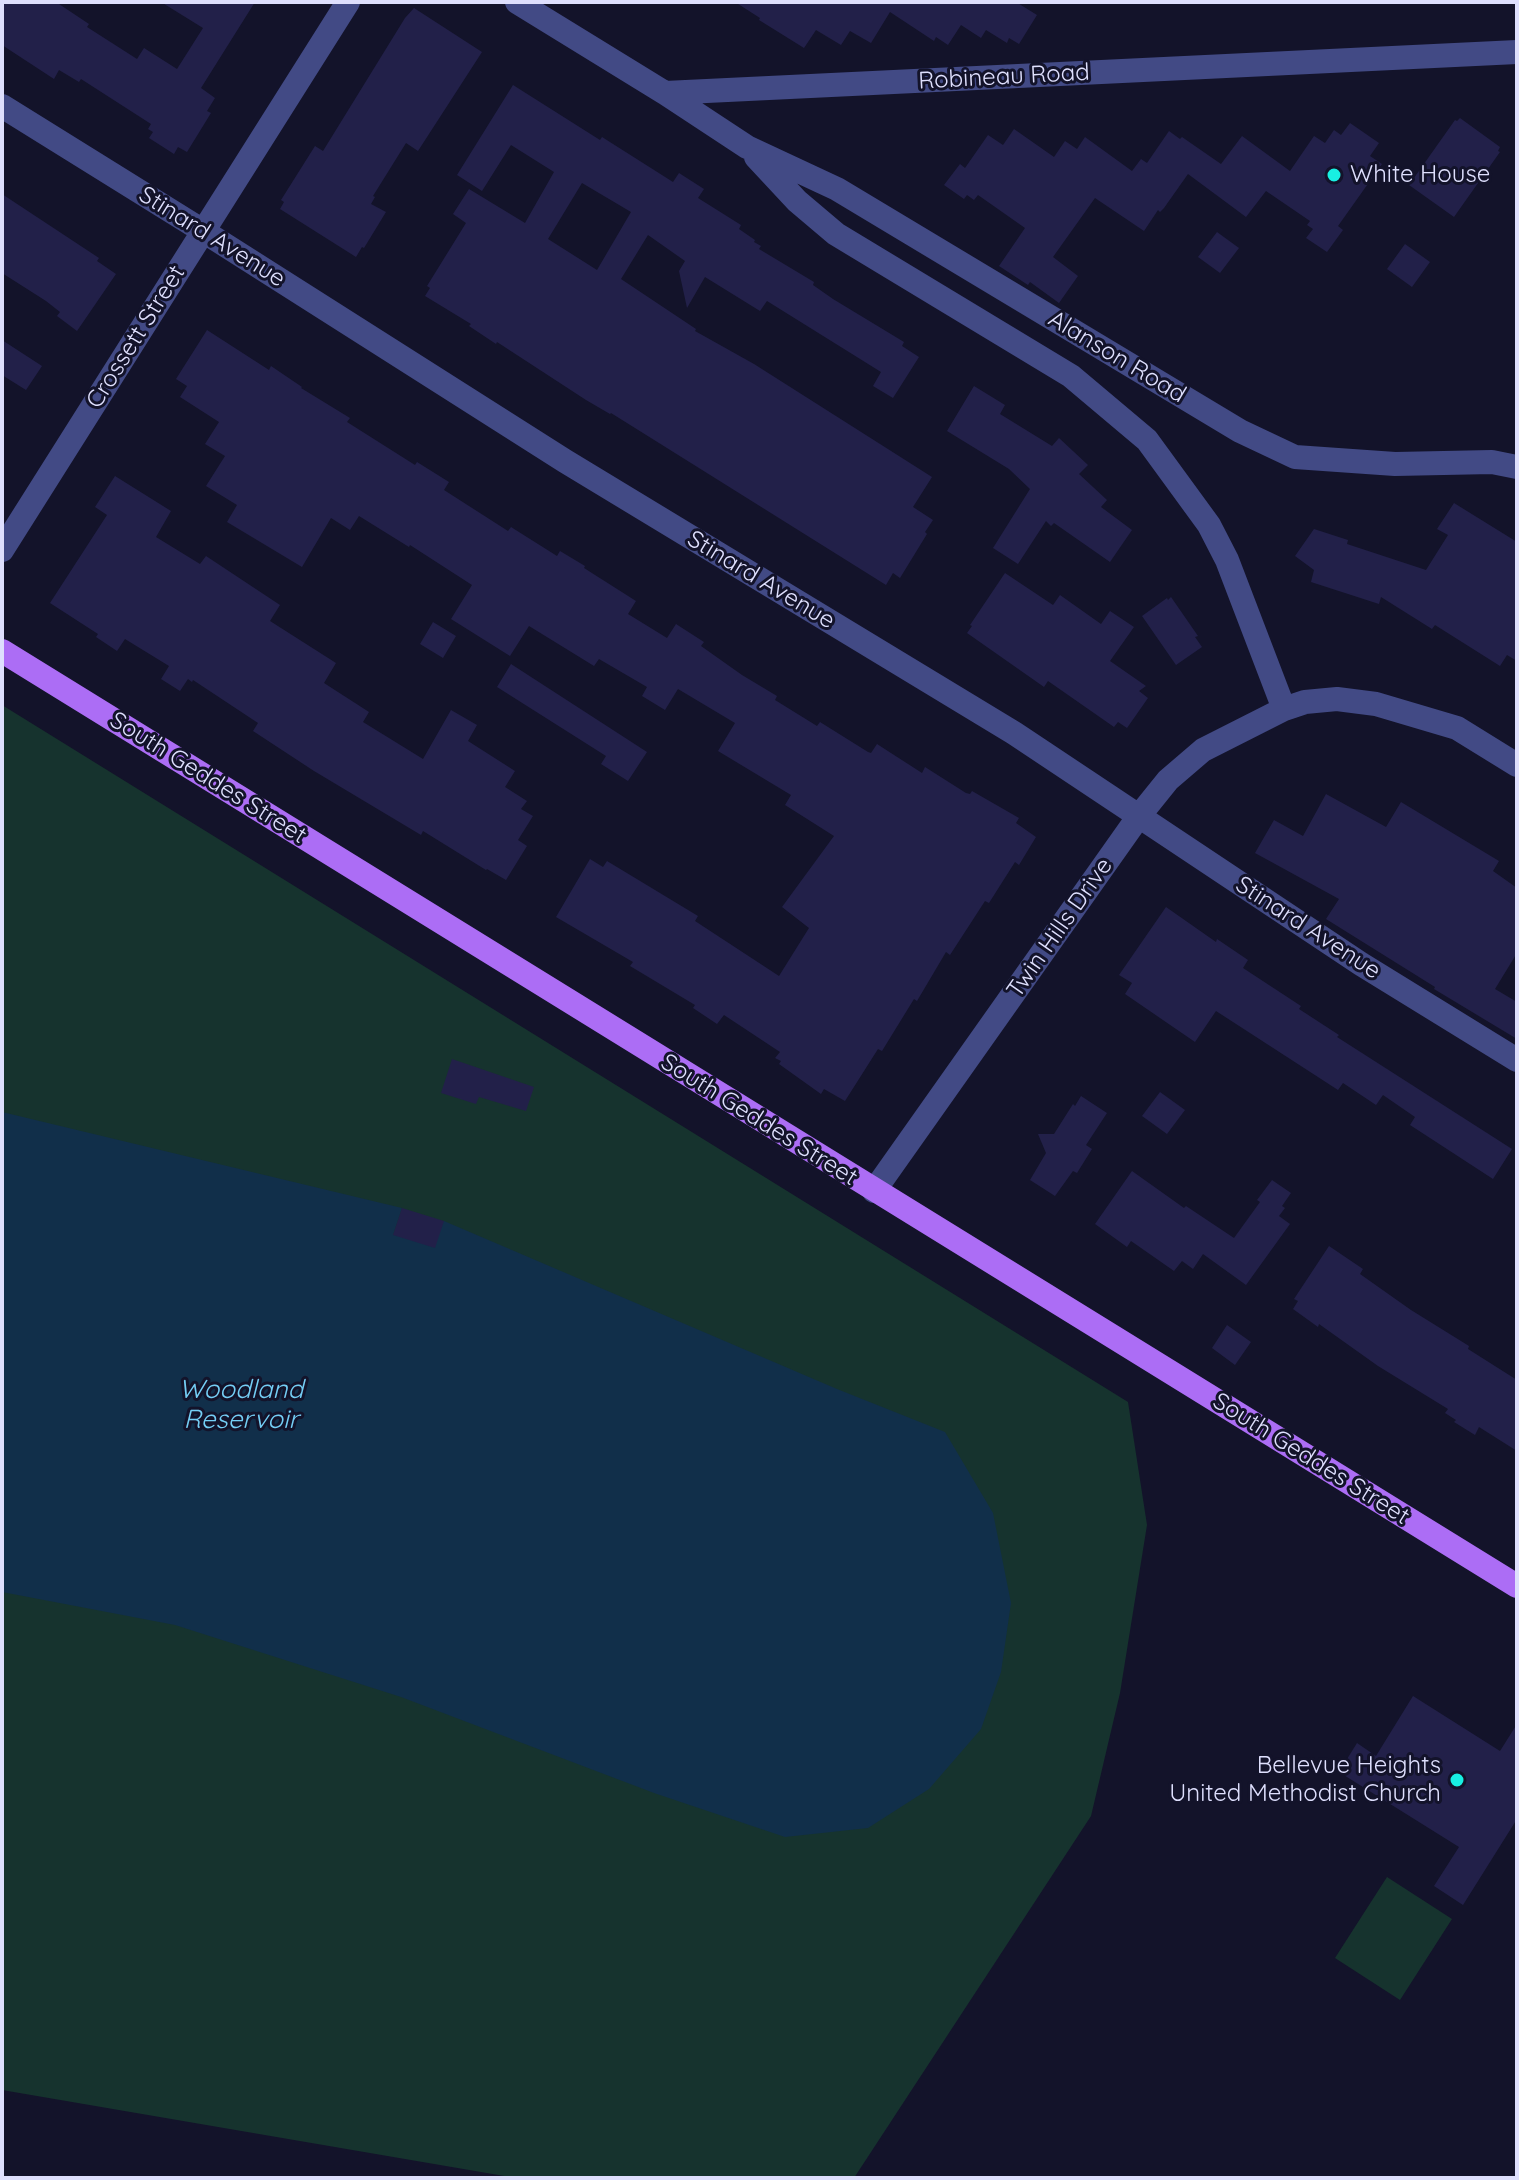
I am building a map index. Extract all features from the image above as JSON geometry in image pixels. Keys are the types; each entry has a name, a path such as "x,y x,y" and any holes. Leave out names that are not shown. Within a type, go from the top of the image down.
{"main road":[{"name":"South Geddes Street","path":"2,651 1517,1586"}],"street":[{"name":"Crossett Street","path":"2,550 348,2"},
{"path":"517,2 665,93"},
{"name":"Robineau Road","path":"665,93 1517,52"},
{"name":"Alanson Road","path":"665,93 747,147 837,189 1240,431 1295,457 1395,464 1492,462 1517,467"},
{"name":"Stinard Avenue","path":"2,106 565,461 1014,733 1361,964 1517,1060"},
{"name":"Alanson Road","path":"747,147 797,201 836,234 1071,376 1147,440 1209,525 1227,560 1284,709"},
{"name":"Twin Hills Drive","path":"874,1191 1139,816 1168,780 1203,750 1284,709 1305,702 1337,699 1376,704 1457,728 1517,765"}],"green space":[{"path":"2,705 1128,1402 1147,1525 1120,1693 1091,1816 854,2178 516,2178 2,2090"},
{"path":"1387,1877 1452,1919 1400,2000 1335,1958"}],"water":[{"name":"Woodland Reservoir","path":"2,1112 402,1208 393,1235 444,1221 945,1432 993,1513 1011,1603 1001,1672 981,1729 929,1789 868,1828 785,1837 654,1793 401,1697 175,1625 2,1592"}],"building":[{"path":"2,2 56,2 89,24 87,27 137,59 144,48 177,69 203,28 161,2 255,2 201,88 215,98 207,111 211,113 187,152 178,147 174,154 149,138 153,132 148,129 151,124 81,79 79,82 59,70 54,79 2,45"},
{"path":"735,2 1016,2 1037,15 1019,44 1009,38 1007,43 986,30 981,38 961,25 948,45 936,37 934,41 890,12 871,43 850,31 841,45 816,30 804,48"},
{"path":"414,8 482,52 418,151 406,143 373,196 371,204 386,212 356,257 280,209 284,202 281,200 315,146 323,151"},
{"path":"513,85 673,182 679,173 704,189 698,198 741,225 739,229 761,246 759,249 904,342 902,346 919,357 893,398 873,386 881,372 767,301 760,311 705,277 687,308 679,271 685,261 648,235 621,279 695,331 754,364 932,477 913,507 933,520 900,578 893,573 886,585 496,344 469,326 471,324 425,296 430,288 427,286 466,223 453,214 469,189 525,223 554,172 511,145 482,191 457,175","holes":["582,183 631,212 597,270 548,239"]},
{"path":"1460,118 1500,147 1500,152 1454,217 1409,185 1455,120"},
{"path":"1350,123 1379,143 1370,156 1382,164 1338,226 1343,230 1327,252 1306,238 1313,229 1307,225 1310,221 1266,191 1246,217 1188,174 1144,231 1095,198 1053,257 1078,276 1059,303 1030,282 1028,285 999,266 1025,228 978,195 974,200 967,195 964,199 944,185 960,164 965,168 988,135 1003,145 1014,129 1054,157 1065,141 1077,149 1085,137 1132,171 1141,159 1147,163 1169,131 1221,164 1242,136 1290,171 1314,136 1325,143 1334,130 1341,135"},
{"path":"2,194 99,258 97,261 116,274 77,331 57,316 60,312 46,301 2,273"},
{"path":"1217,232 1239,248 1220,273 1198,257"},
{"path":"1405,244 1430,262 1412,287 1387,269"},
{"path":"207,330 269,370 271,366 350,418 347,422 415,465 417,462 449,482 444,490 508,531 511,527 557,556 560,551 585,566 636,601 628,614 667,638 676,624 704,642 701,646 777,696 775,700 817,726 820,722 871,753 877,744 922,773 925,767 966,793 972,791 1019,818 1016,823 1036,837 1019,865 1015,862 989,903 985,901 950,955 946,952 917,1001 914,999 882,1051 878,1049 845,1101 824,1089 821,1094 779,1064 781,1061 775,1058 780,1052 724,1015 717,1024 693,1008 695,1005 630,966 633,962 556,917 590,859 603,867 607,861 698,916 695,921 779,976 809,928 782,907 834,836 785,805 791,795 718,751 735,723 678,689 665,710 642,696 647,687 599,659 594,666 529,626 510,656 451,619 472,585 359,516 350,530 331,518 302,567 227,522 237,505 206,486 225,456 205,444 219,422 180,397 187,386 176,379"},
{"path":"2,340 42,366 26,390 2,375"},
{"path":"974,386 1005,405 1000,414 1052,446 1059,438 1088,465 1079,474 1107,500 1101,507 1132,530 1110,562 1054,523 1051,526 1046,521 1018,564 993,548 1030,489 1009,469 947,431"},
{"path":"115,476 171,511 156,537 200,564 206,556 280,605 270,621 336,663 324,683 369,712 363,722 423,759 451,710 477,725 468,741 515,771 505,787 527,801 521,809 533,816 518,840 527,846 506,880 423,831 421,835 314,771 253,731 258,723 193,680 188,679 180,691 161,679 169,666 125,639 117,651 96,637 98,634 50,603 107,515 95,507"},
{"path":"1454,503 1517,542 1517,661 1507,655 1500,666 1435,625 1432,629 1381,597 1379,604 1311,582 1314,570 1295,556 1314,529 1348,540 1347,544 1426,570 1448,535 1437,529"},
{"path":"1005,573 1053,605 1060,595 1101,624 1110,611 1134,627 1110,661 1146,686 1139,691 1148,698 1127,728 1118,722 1114,727 1048,681 1044,687 967,633"},
{"path":"1171,597 1202,647 1176,665 1142,616"},
{"path":"433,622 456,636 443,658 420,644"},
{"path":"511,664 647,752 628,781 601,764 606,756 497,687"},
{"path":"1326,794 1386,827 1401,802 1499,861 1493,871 1517,888 1517,953 1495,989 1517,1002 1517,1039 1326,919 1339,899 1255,853 1274,820 1303,836"},
{"path":"1166,907 1248,960 1243,968 1301,1006 1299,1009 1339,1035 1337,1037 1512,1149 1493,1179 1410,1125 1415,1117 1383,1095 1376,1105 1343,1083 1338,1090 1216,1011 1195,1042 1125,994 1132,983 1119,975"},
{"path":"452,1059 534,1087 526,1111 479,1097 476,1104 441,1093"},
{"path":"1160,1092 1185,1110 1167,1134 1142,1116"},
{"path":"1081,1096 1107,1113 1086,1145 1092,1149 1077,1173 1073,1171 1055,1196 1030,1180 1046,1153 1038,1134 1054,1134"},
{"path":"1132,1171 1234,1238 1272,1180 1291,1193 1279,1216 1290,1224 1246,1285 1203,1254 1193,1269 1182,1261 1174,1271 1131,1241 1127,1247 1095,1224"},
{"path":"402,1208 444,1221 435,1248 393,1235"},
{"path":"1329,1246 1363,1269 1360,1274 1517,1380 1517,1451 1479,1427 1475,1435 1454,1422 1456,1420 1445,1413 1448,1409 1293,1309 1298,1301 1294,1299"},
{"path":"1227,1325 1251,1342 1235,1365 1212,1348"},
{"path":"1413,1696 1500,1751 1517,1724 1517,1819 1463,1905 1434,1886 1459,1847 1339,1772 1357,1743 1376,1756"}],"place":[{"name":"White House","path":"1334,175"},
{"name":"Bellevue Heights United Methodist Church","path":"1457,1780"}]}
